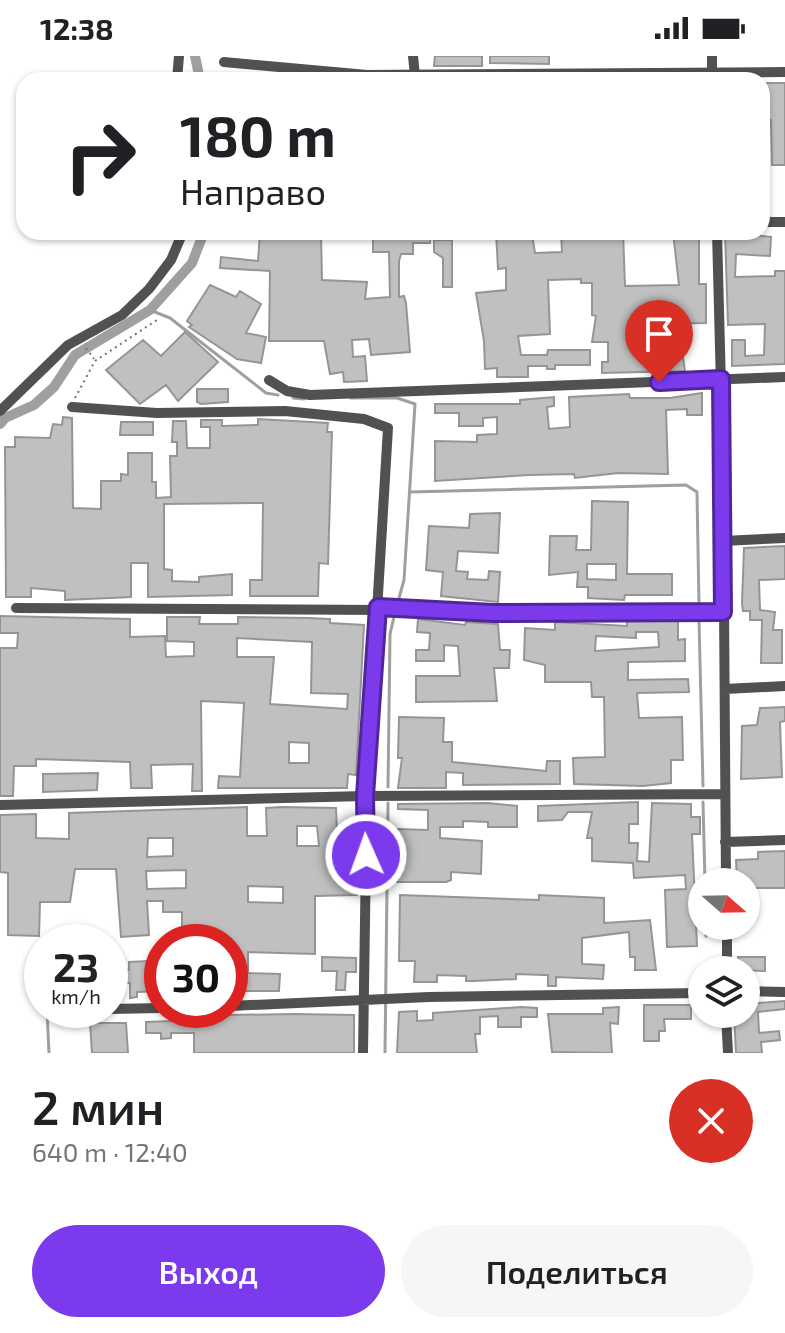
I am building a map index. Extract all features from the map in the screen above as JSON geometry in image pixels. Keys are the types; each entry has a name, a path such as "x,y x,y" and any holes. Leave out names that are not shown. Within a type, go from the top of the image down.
{"street":[{"path":"224,62 321,72"},
{"path":"0,411 79,337 122,315 149,289 171,260 180,240"},
{"path":"717,240 726,868"},
{"path":"269,380 287,391 310,395 785,377"},
{"path":"285,411 287,391"},
{"path":"72,407 157,413 285,411 364,419 388,428 365,796 363,1053"},
{"path":"723,541 785,538"},
{"path":"16,608 378,607 493,613 723,612"},
{"path":"725,689 785,686"},
{"path":"0,805 365,796 724,794"},
{"path":"725,842 785,840"},
{"path":"760,991 785,992"},
{"path":"248,1005 429,997 688,993"},
{"path":"727,1028 728,1053"}],"path":[{"path":"72,407 95,361 160,318"},
{"path":"79,337 95,361"}],"building":[{"path":"435,56 482,56 482,66 434,66"},
{"path":"490,56 549,56 549,64 490,63"},
{"path":"770,83 785,83 785,165 772,165"},
{"path":"771,237 770,256 736,254 735,277 775,276 775,271 785,271 785,364 732,366 732,340 745,340 745,356 764,355 765,324 728,325 725,240 770,240"},
{"path":"259,240 321,240 322,280 367,282 365,299 390,297 389,252 373,252 373,240 430,240 430,243 413,243 413,254 401,254 399,261 399,297 404,296 406,303 410,352 371,355 369,339 352,340 353,357 365,356 367,381 344,382 343,372 330,374 324,341 269,341 270,271 220,268 221,257 258,261"},
{"path":"434,240 452,240 452,287 443,287 443,258 434,252"},
{"path":"496,240 533,240 535,253 562,252 561,240 623,240 625,286 679,285 674,240 699,240 699,284 706,284 706,323 662,324 661,344 637,344 638,358 683,357 685,371 602,373 602,362 608,362 608,342 592,342 596,316 592,315 592,283 581,283 581,279 548,280 550,334 518,336 521,355 547,355 548,350 590,350 590,365 555,365 555,369 528,366 528,377 497,377 497,368 485,369 476,293 506,290 506,268 498,269"},
{"path":"210,285 236,297 240,291 261,304 246,333 266,337 261,363 237,359 189,327 192,325 187,321"},
{"path":"185,332 218,362 178,401 166,385 140,404 106,370 143,340 161,356"},
{"path":"197,389 228,389 228,402 201,404 197,402"},
{"path":"702,393 702,415 687,415 687,409 666,410 668,474 618,473 575,478 574,474 529,475 435,481 435,441 477,442 477,435 497,434 497,417 483,418 483,426 459,426 459,413 435,413 435,404 520,404 520,400 554,397 554,406 547,407 549,429 570,427 569,397 629,394 630,398 670,398"},
{"path":"63,417 72,418 73,508 101,509 101,481 121,481 121,474 128,475 128,453 152,453 152,482 156,482 156,498 171,497 170,456 177,456 177,442 172,442 173,421 186,421 187,448 210,448 210,427 201,427 201,420 222,420 222,426 258,425 258,419 328,423 327,432 332,432 328,564 319,563 318,596 250,596 250,580 262,580 263,503 164,504 164,569 172,570 172,581 199,582 199,577 232,574 232,595 148,597 148,563 131,563 131,597 65,600 65,591 31,588 31,597 6,597 5,447 15,447 15,437 50,438 53,424 62,425"},
{"path":"121,422 153,422 153,435 120,435"},
{"path":"592,501 628,502 627,574 672,574 672,595 625,595 624,600 588,598 588,587 577,587 578,572 549,575 550,536 577,536 576,550 591,550","holes":["587,564 616,564 616,580 587,579"]},
{"path":"500,513 498,553 458,551 456,571 468,572 467,579 488,580 489,571 500,572 498,602 441,596 443,572 426,570 429,526 469,528 470,514"},
{"path":"785,546 785,579 759,580 760,610 775,612 773,630 782,630 782,663 761,663 762,620 750,620 750,611 743,611 744,548"},
{"path":"0,616 130,619 130,637 165,636 166,657 194,656 194,642 167,641 167,617 200,617 199,624 238,624 238,617 330,619 330,623 364,625 356,775 348,774 347,788 218,788 219,776 240,777 244,703 201,701 202,791 192,791 193,764 151,765 152,788 131,788 130,762 36,759 36,766 14,766 13,796 0,796 0,648 17,648 18,633 0,633","holes":["237,638 312,642 311,693 348,694 347,709 270,704 274,657 237,657","289,742 309,743 309,763 289,763"]},
{"path":"418,619 465,625 466,622 498,624 500,650 510,650 509,668 494,668 497,701 416,702 416,676 460,676 458,646 444,645 444,661 416,661 416,650 429,650 430,633 417,632"},
{"path":"678,620 678,640 685,639 685,661 628,662 628,680 688,679 689,692 637,693 639,718 682,717 683,760 671,760 671,783 643,786 574,784 573,758 605,757 604,697 592,697 591,682 545,682 545,665 524,660 525,628 555,630 555,622 627,626 627,621","holes":["636,632 658,632 659,647 595,651 596,636 636,638"]},
{"path":"785,707 785,721 780,722 782,777 741,779 742,726 757,725 760,708"},
{"path":"399,717 444,718 443,742 452,742 452,762 546,771 547,761 560,761 560,784 463,785 463,773 446,772 446,788 398,788 402,758 398,758"},
{"path":"98,773 97,790 43,792 43,774"},
{"path":"638,802 638,824 629,824 629,843 638,843 637,861 649,862 652,803 691,804 691,817 700,817 700,834 692,834 694,868 688,868 688,940 697,940 697,946 667,947 665,890 686,889 685,875 634,878 633,863 592,861 592,838 587,838 592,812 568,812 562,820 538,821 538,806"},
{"path":"488,803 517,806 517,827 488,827 488,822 463,821 463,827 440,827 440,838 482,841 481,874 451,872 451,880 446,882 397,882 398,829 428,830 428,810 398,809 398,804"},
{"path":"247,807 247,836 267,836 266,808 336,808 337,834 354,833 357,895 315,896 315,954 248,952 248,924 182,924 182,912 163,912 163,901 147,901 148,924 144,924 144,935 128,936 128,924 120,924 116,869 75,869 70,902 40,902 39,924 24,924 24,936 8,935 8,873 0,872 0,815 36,814 36,838 69,839 69,813","holes":["297,826 317,826 319,846 297,846","148,838 173,838 173,856 147,857","186,870 186,888 147,889 146,871","248,886 283,887 283,903 248,902"]},
{"path":"785,851 785,888 760,888 760,868 736,868 736,860 758,859 758,852"},
{"path":"400,895 539,900 539,895 604,898 604,923 650,920 656,970 635,970 635,957 630,957 629,932 582,938 582,964 604,965 603,979 556,977 556,986 548,986 548,975 516,974 516,979 466,981 466,976 437,975 437,982 414,982 415,961 399,961"},
{"path":"322,957 356,958 356,972 346,972 345,990 336,990 337,971 322,971"},
{"path":"760,957 765,957 765,971 760,971"},
{"path":"144,961 144,992 137,992 137,997 130,998 128,983 129,962"},
{"path":"248,973 280,974 279,991 248,991"},
{"path":"785,1001 785,1009 760,1012 760,1003"},
{"path":"644,1005 688,1005 688,1019 664,1019 665,1031 659,1031 659,1041 644,1041"},
{"path":"619,1007 618,1024 610,1023 612,1053 552,1052 548,1014 603,1014 603,1008"},
{"path":"537,1008 537,1017 521,1017 521,1027 498,1027 498,1016 480,1017 480,1034 475,1034 477,1053 397,1053 399,1012 417,1011 417,1021 433,1020 433,1013"},
{"path":"248,1015 354,1015 354,1053 194,1053 194,1033 171,1033 171,1038 161,1039 161,1033 146,1033 146,1028 248,1028"},
{"path":"90,1028 126,1028 128,1053 92,1053"},
{"path":"735,1028 759,1028 759,1033 779,1031 780,1040 761,1042 762,1053 736,1053"}],"waterway":[{"path":"195,56 198,72"},
{"path":"0,424 5,418 34,405 54,387 75,355 150,310 192,263 201,240"},
{"path":"150,310 170,318 266,393 278,395"},
{"path":"293,398 304,399"},
{"path":"351,398 397,398 415,404 404,580 399,598"},
{"path":"410,492 686,485 697,492 699,605"},
{"path":"388,787 390,634 395,613"},
{"path":"699,620 703,786"},
{"path":"703,802 705,868"},
{"path":"385,1053 388,803"},
{"path":"48,1028 49,1053"}],"route":[{"path":"366,855 363,844 365,796 378,607 493,613 723,612 721,379 659,382"}]}
